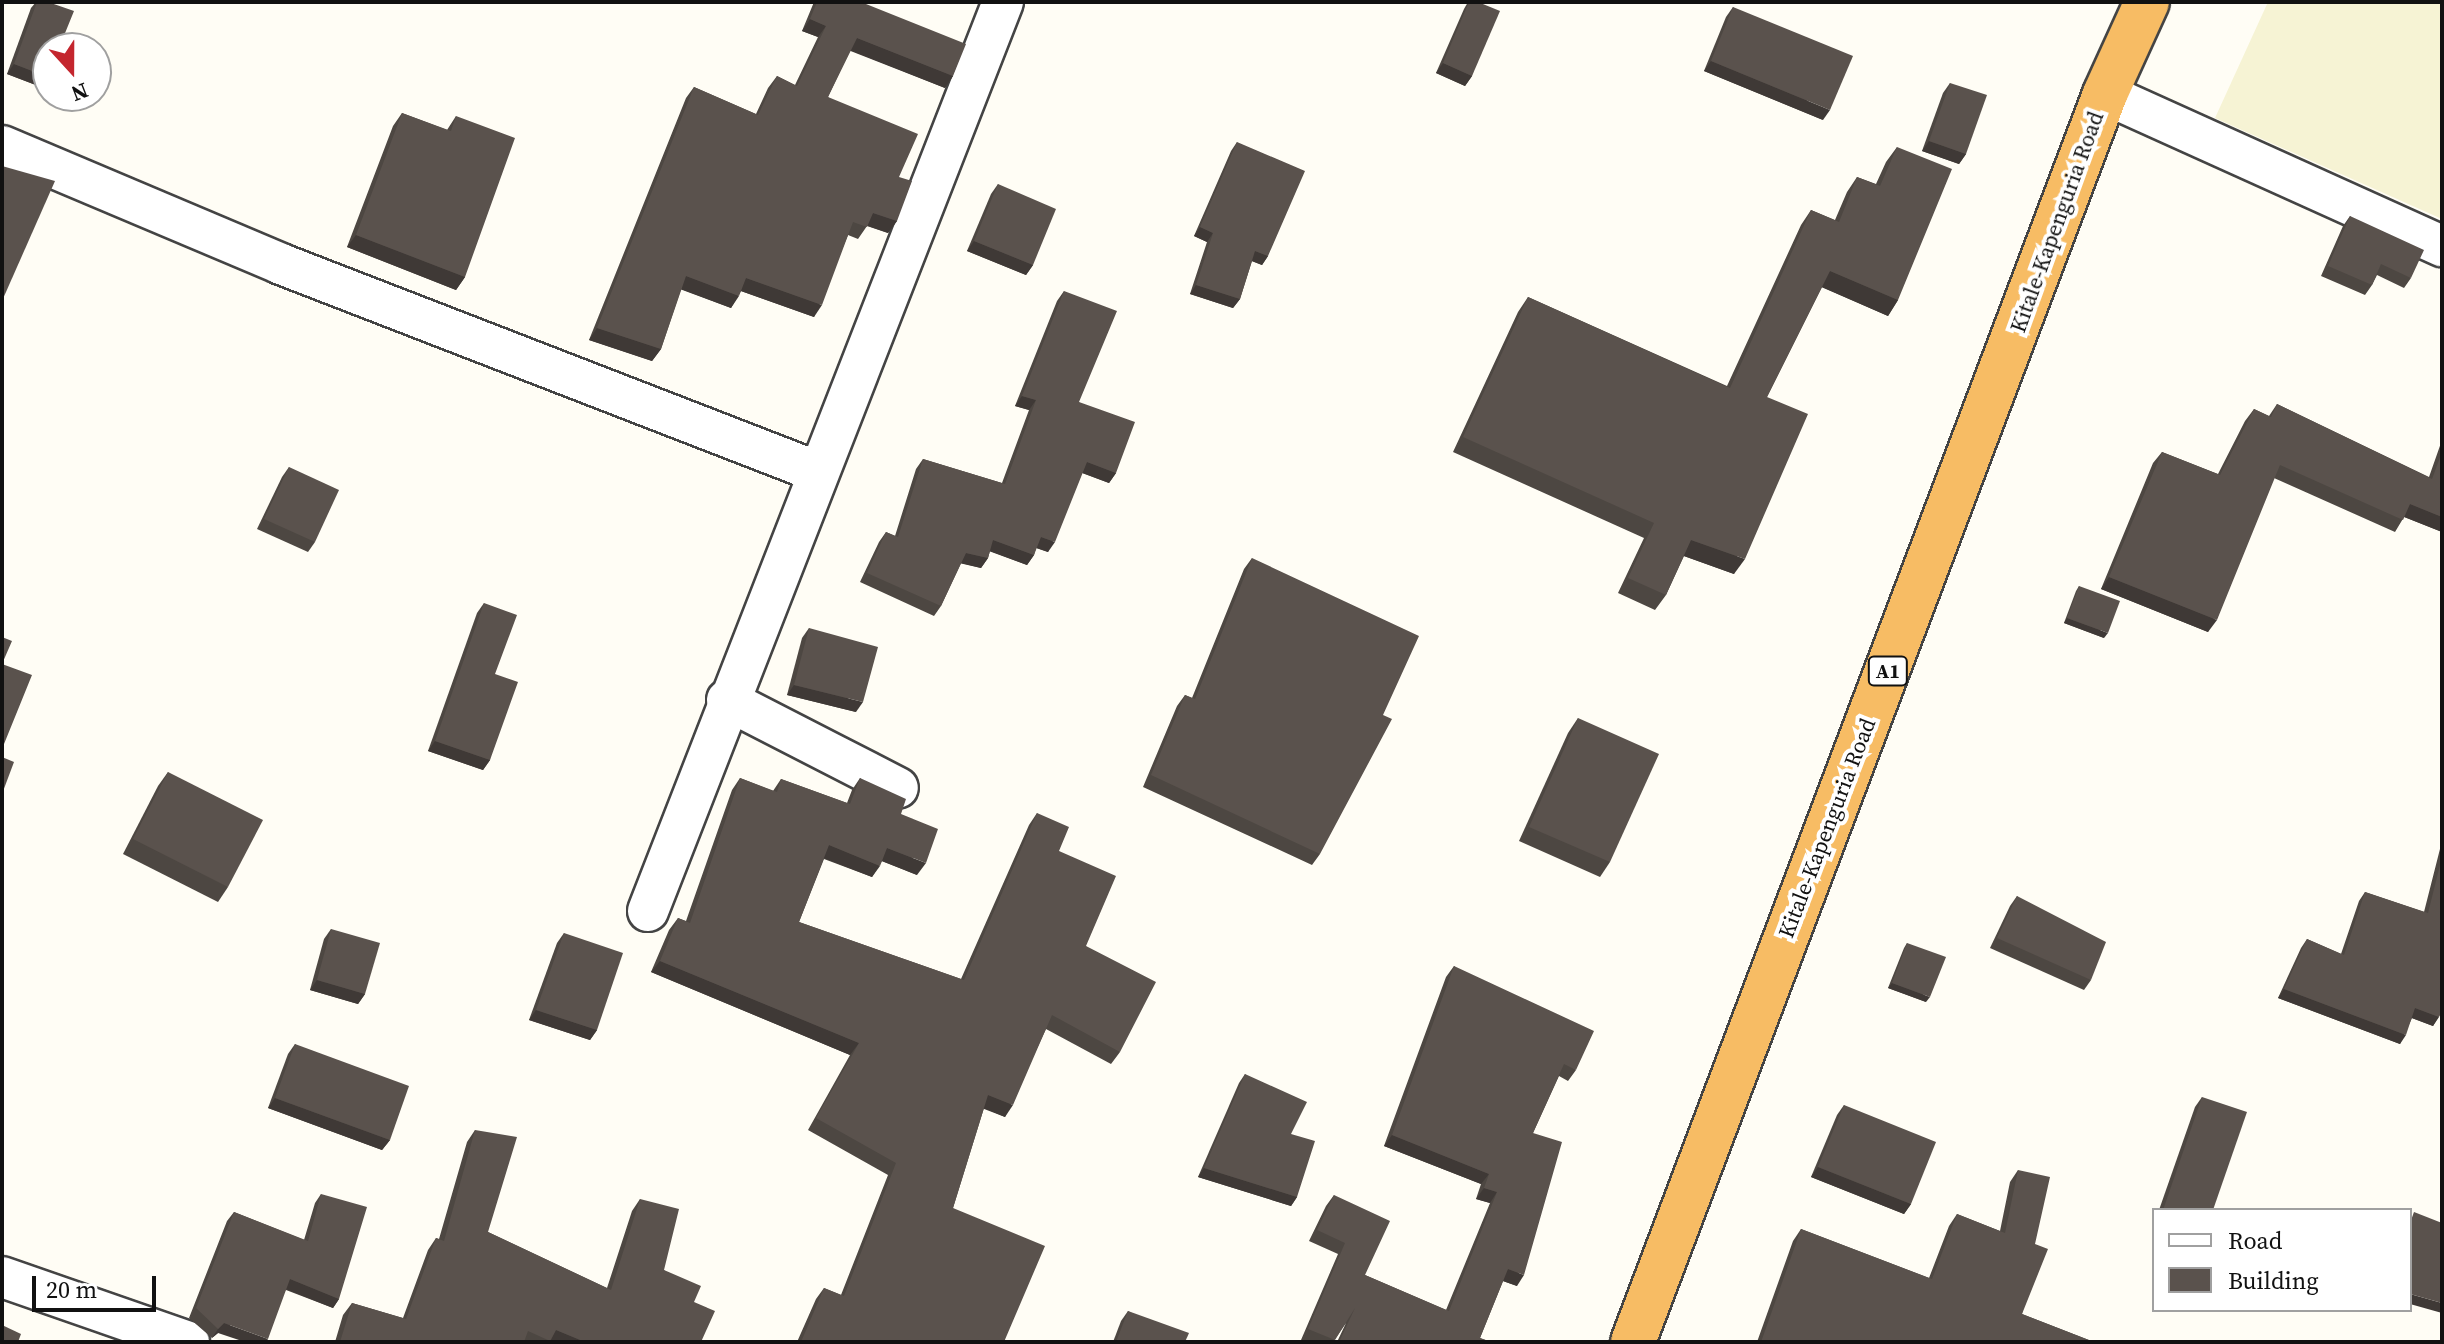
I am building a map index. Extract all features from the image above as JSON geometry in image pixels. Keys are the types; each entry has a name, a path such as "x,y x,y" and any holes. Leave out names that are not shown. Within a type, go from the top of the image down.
{"highway":[{"name":"Kitale-Kapenguria Road","path":"1633,1342 2105,94 2147,2"}],"street":[{"path":"648,911 727,700 1003,2"},
{"path":"2105,94 2442,246"},
{"path":"2,146 281,264 818,472"},
{"path":"727,700 898,788"},
{"path":"2,1277 189,1342"}],"shaded area":[{"path":"2268,2 2442,2 2442,219 2215,118"}],"building":[{"path":"37,2 48,2 74,11 65,32 32,32 32,71 14,64"},
{"path":"817,2 861,2 966,44 953,76 857,38 828,97 918,134 899,177 912,181 897,221 873,213 867,227 853,222 822,305 746,278 739,296 686,276 661,349 597,328 694,87 758,115 777,76 797,86 826,26 810,19"},
{"path":"1469,2 1478,2 1500,11 1472,76 1443,63"},
{"path":"1733,7 1853,56 1830,110 1711,61"},
{"path":"1950,83 1987,95 1966,154 1929,141"},
{"path":"402,113 451,131 456,116 515,138 465,277 356,235"},
{"path":"1237,142 1305,171 1268,256 1255,251 1240,299 1196,285 1213,233 1200,227"},
{"path":"1897,147 1952,169 1898,300 1830,271 1767,397 1808,414 1745,559 1691,540 1666,595 1628,578 1654,523 1463,437 1528,297 1730,388 1811,210 1839,222 1857,177 1880,186"},
{"path":"2,166 55,181 2,301"},
{"path":"998,184 1056,209 1033,265 974,241"},
{"path":"2350,216 2424,250 2411,278 2381,264 2372,285 2328,266"},
{"path":"1064,291 1117,311 1079,402 1135,422 1116,473 1087,462 1055,542 1041,537 1034,555 993,540 988,558 966,553 941,606 867,573 886,532 898,537 923,459 1005,484 1036,400 1022,396"},
{"path":"2277,404 2432,479 2442,452 2442,517 2410,504 2403,520 2280,465 2217,620 2109,577 2162,452 2220,475 2254,409 2271,417"},
{"path":"289,467 339,490 315,542 264,519"},
{"path":"1252,558 1419,636 1383,715 1392,719 1320,854 1151,775 1185,695 1195,699"},
{"path":"2079,586 2120,601 2108,633 2067,618"},
{"path":"484,603 517,615 495,674 518,682 490,760 435,741"},
{"path":"809,628 878,647 863,702 794,685"},
{"path":"2,637 12,641 2,664"},
{"path":"2,664 32,675 2,749"},
{"path":"1578,718 1659,754 1610,862 1529,827"},
{"path":"2,757 14,762 2,794"},
{"path":"168,772 263,820 228,887 133,839"},
{"path":"740,778 777,792 781,779 850,804 860,778 906,799 901,814 938,829 926,863 887,848 880,866 829,845 799,922 964,980 1037,813 1069,827 1059,851 1116,876 1086,946 1156,982 1120,1052 1052,1015 1013,1105 988,1095 953,1208 1045,1246 1004,1342 801,1342 824,1288 844,1296 896,1163 816,1118 859,1043 660,961 678,918 690,923"},
{"path":"2442,857 2442,1011 2439,1017 2415,1008 2406,1035 2284,989 2307,939 2344,955 2365,892 2428,913"},
{"path":"2017,896 2106,942 2091,980 1997,938"},
{"path":"331,929 380,943 365,994 317,980"},
{"path":"564,933 623,953 597,1030 536,1010"},
{"path":"1907,943 1946,957 1930,997 1892,983"},
{"path":"1454,966 1594,1031 1576,1070 1564,1064 1533,1133 1562,1142 1524,1275 1508,1269 1480,1338 1491,1342 1339,1342 1355,1308 1335,1340 1308,1329 1345,1243 1317,1230 1334,1195 1390,1221 1365,1275 1449,1311 1497,1192 1484,1188 1489,1174 1392,1135"},
{"path":"295,1044 409,1086 390,1140 275,1098"},
{"path":"1245,1074 1307,1102 1291,1134 1315,1141 1297,1197 1204,1168"},
{"path":"2202,1097 2247,1112 2214,1208 2164,1208"},
{"path":"1844,1105 1936,1142 1911,1204 1818,1167"},
{"path":"475,1130 517,1137 488,1232 611,1290 640,1199 679,1209 664,1270 701,1286 694,1302 715,1311 701,1342 585,1342 556,1330 550,1341 528,1331 524,1342 340,1342 352,1303 406,1319 436,1238 444,1241"},
{"path":"2018,1170 2050,1177 2035,1244 2048,1249 2022,1314 2094,1342 1761,1342 1801,1229 1932,1279 1957,1214 2005,1233"},
{"path":"321,1194 367,1207 339,1299 290,1279 268,1339 224,1323 218,1329 196,1308 234,1212 308,1241"},
{"path":"2414,1212 2442,1223 2442,1303 2412,1295"},
{"path":"1128,1311 1189,1333 1185,1342 1116,1342"},
{"path":"2,1325 21,1334 18,1342 2,1342"}]}
